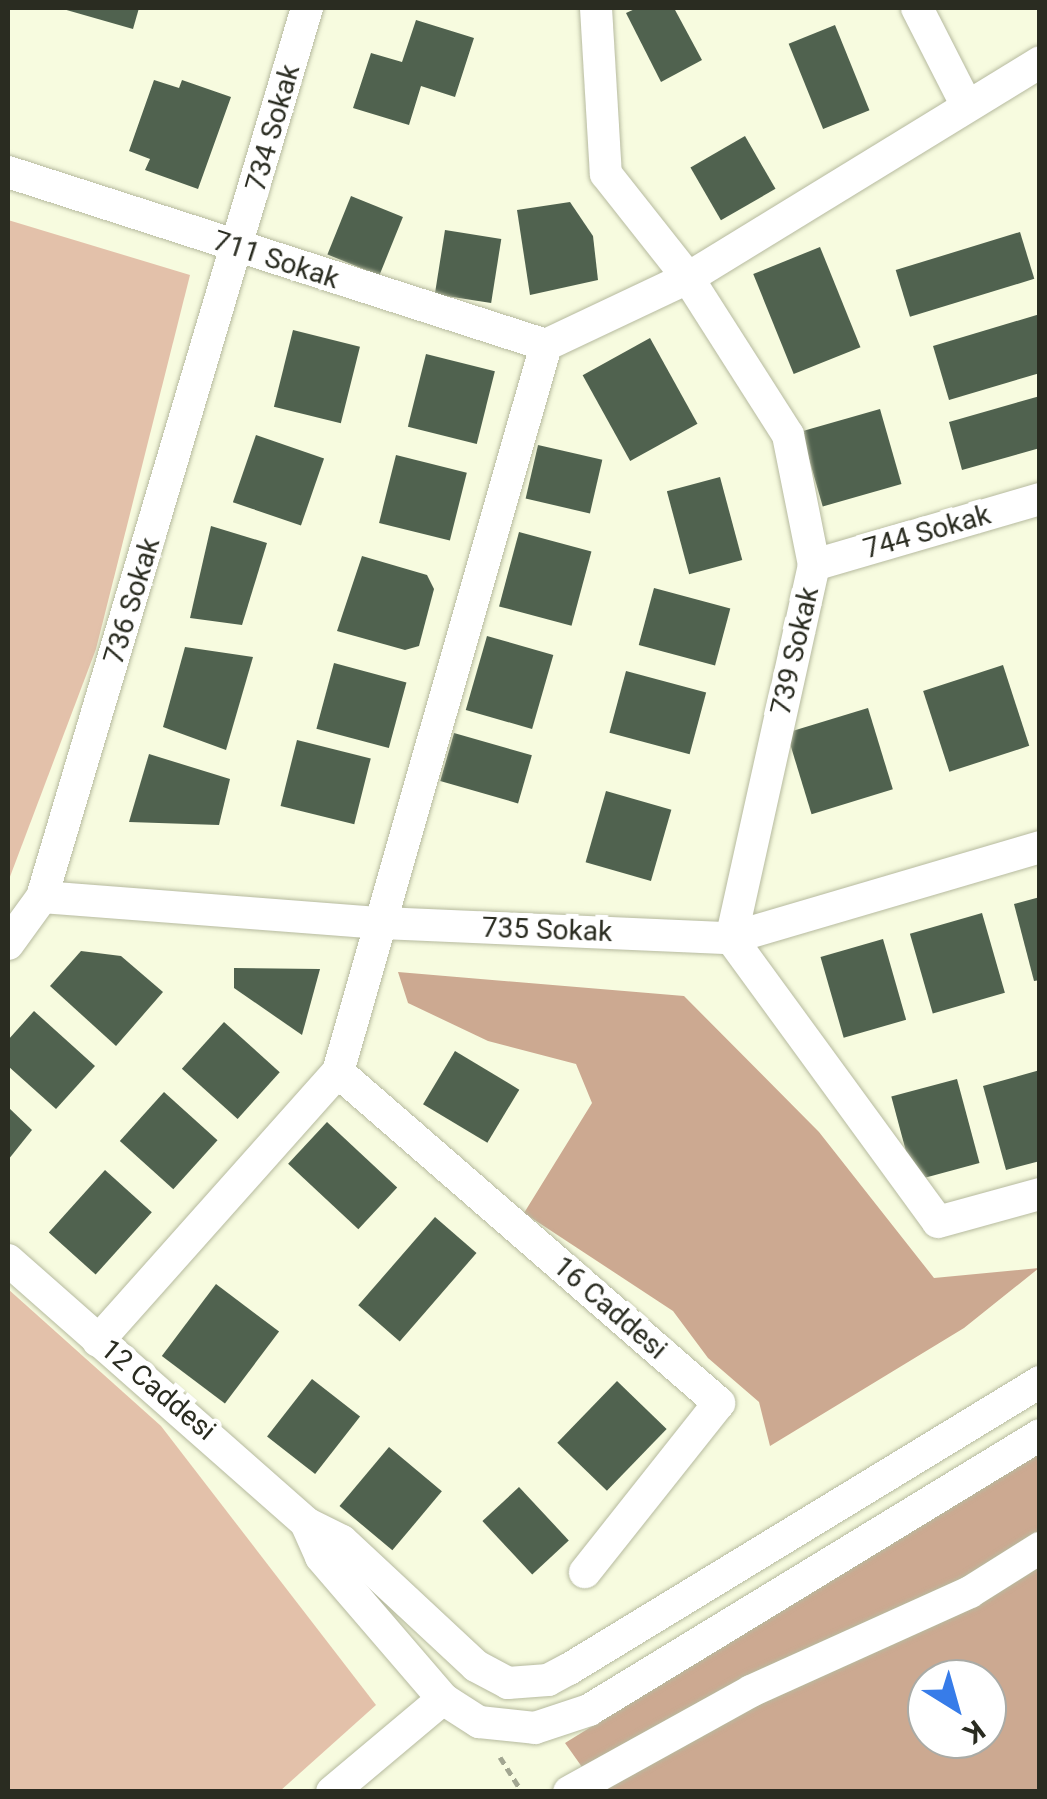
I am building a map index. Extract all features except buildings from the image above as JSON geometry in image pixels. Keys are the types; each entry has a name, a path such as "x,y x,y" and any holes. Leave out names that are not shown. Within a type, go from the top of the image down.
{"street":[{"name":"734 Sokak","path":"238,248 308,8"},
{"name":"739 Sokak","path":"596,8 606,174 688,278 788,435 814,565 731,938"},
{"path":"917,8 967,106"},
{"path":"98,1341 338,1072 546,344 688,278 967,106 1039,68"},
{"name":"711 Sokak","path":"8,172 546,344"},
{"name":"736 Sokak","path":"8,944 42,896 238,248"},
{"name":"744 Sokak","path":"814,565 1040,499"},
{"name":"735 Sokak","path":"42,896 381,923 731,938 1040,847"},
{"path":"731,938 938,1222 1040,1194"},
{"name":"16 Caddesi","path":"338,1072 719,1403 585,1572"},
{"name":"12 Caddesi","path":"8,1260 306,1523"},
{"path":"306,1523 342,1541 490,1676 526,1684 569,1669 1040,1382"},
{"path":"306,1523 321,1556 443,1700 494,1725 562,1723 1040,1435"},
{"path":"569,1792 752,1691 970,1592 1040,1548"},
{"path":"332,1792 443,1700"}],"path":[{"path":"496,1750 522,1792"}],"shaded area":[{"path":"8,220 190,275 96,649 8,882"},
{"path":"398,972 684,996 819,1132 934,1278 1039,1268 964,1328 770,1446 759,1402 708,1358 673,1311 524,1213 592,1103 576,1064 488,1041 408,1003"},
{"path":"8,1289 161,1426 376,1705 280,1791 8,1791"},
{"path":"1039,1450 1039,1791 599,1791 565,1743"}]}
